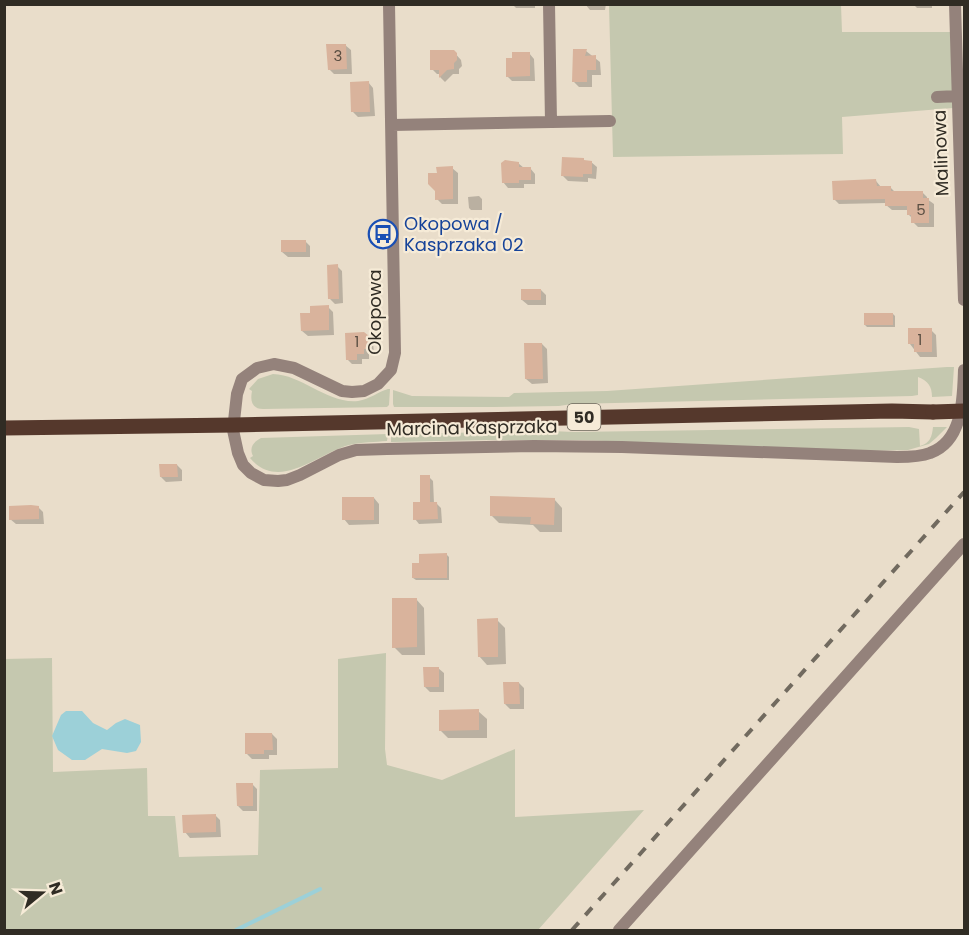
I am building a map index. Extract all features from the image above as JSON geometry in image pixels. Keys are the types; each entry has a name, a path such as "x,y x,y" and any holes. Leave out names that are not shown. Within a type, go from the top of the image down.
{"main road":[{"name":"Marcina Kasprzaka","path":"4,428 892,411 933,412 961,418"}],"street":[{"name":"Okopowa","path":"234,425 237,394 242,379 257,368 274,364 294,368 342,391 352,392 364,391 378,384 391,370 395,353 389,4"},
{"path":"549,4 551,122"},
{"name":"Malinowa","path":"955,4 964,300"},
{"path":"937,97 957,96"},
{"path":"392,125 610,121"},
{"path":"961,418 964,370"},
{"name":"Marcina Kasprzaka","path":"234,425 237,449 243,465 251,473 264,480 278,481 300,475 339,455 356,450 534,446 622,447 897,458 919,456 939,448 953,432 961,418"},
{"path":"619,930 964,544"}],"green space":[{"path":"609,5 841,5 842,32 952,32 953,108 842,117 843,154 613,157"},
{"path":"954,367 952,396 932,397 929,384 918,377 918,395 912,396 559,406 394,407 393,404 393,390 412,396 509,397 514,393 607,391"},
{"path":"273,374 295,379 325,394 347,401 362,400 390,389 389,405 387,407 256,408 251,398 252,391 249,389 258,379"},
{"path":"909,427 919,429 920,446 930,439 933,427 947,427 929,444 908,450 858,451 581,440 391,442 391,434"},
{"path":"388,434 387,441 349,445 298,468 286,471 273,472 261,468 250,458 253,456 252,446 261,438"},
{"path":"386,653 385,749 387,765 442,780 515,749 515,817 644,810 538,930 5,930 4,659 52,658 53,772 147,768 148,816 175,816 179,857 258,855 260,770 338,768 338,659"}],"water":[{"path":"66,711 82,711 93,723 107,730 125,719 140,725 141,742 136,751 127,753 102,749 85,760 72,760 58,750 52,736 61,715"}],"building":[{"path":"326,44 346,44 347,69 328,70"},
{"path":"573,49 587,49 585,56 596,55 596,70 587,70 587,82 572,82"},
{"path":"430,50 454,50 457,53 457,60 454,63 454,69 447,70 439,78 439,70 430,70"},
{"path":"512,52 530,52 530,76 506,77 506,58 512,58"},
{"path":"369,81 370,112 351,112 350,82"},
{"path":"562,157 584,158 584,160 592,161 592,174 583,174 583,177 561,176"},
{"path":"505,160 519,162 519,167 531,167 531,180 502,183 501,163"},
{"path":"453,166 453,199 435,200 435,191 428,184 428,173 437,173 436,167"},
{"path":"876,179 877,186 891,186 891,191 923,191 923,198 929,198 929,223 911,223 911,215 907,215 907,206 885,206 885,199 833,200 832,181"},
{"path":"281,240 306,240 306,252 281,252"},
{"path":"338,264 339,299 328,299 327,265"},
{"path":"521,289 541,289 541,300 521,300"},
{"path":"329,305 329,330 301,331 300,313 310,313 310,306"},
{"path":"864,313 893,313 893,325 864,325"},
{"path":"908,328 932,328 932,352 914,352 914,344 908,344"},
{"path":"364,332 369,336 369,349 364,349 364,354 357,354 357,360 346,360 345,333"},
{"path":"524,343 542,343 543,379 525,379"},
{"path":"159,464 177,464 178,477 160,477"},
{"path":"420,475 430,475 430,502 437,502 438,519 413,520 413,502 420,502"},
{"path":"490,496 555,498 554,525 530,524 531,517 490,516"},
{"path":"342,497 374,497 374,520 342,520"},
{"path":"9,506 39,506 39,519 9,520"},
{"path":"447,553 447,578 412,578 412,563 419,563 419,554"},
{"path":"392,598 417,598 417,647 392,648"},
{"path":"498,618 498,657 478,657 477,619"},
{"path":"423,667 439,667 439,687 424,687"},
{"path":"503,682 519,682 520,704 504,704"},
{"path":"479,709 479,730 439,731 439,710"},
{"path":"245,733 272,733 273,750 264,750 264,754 245,754"},
{"path":"236,783 253,783 253,806 237,806"},
{"path":"216,814 216,832 183,833 182,815"}],"waterway":[{"path":"236,930 320,889"}],"railway":[{"path":"572,930 964,492"}],"place":[{"name":"Okopowa / Kasprzaka 02","path":"383,234"}]}
